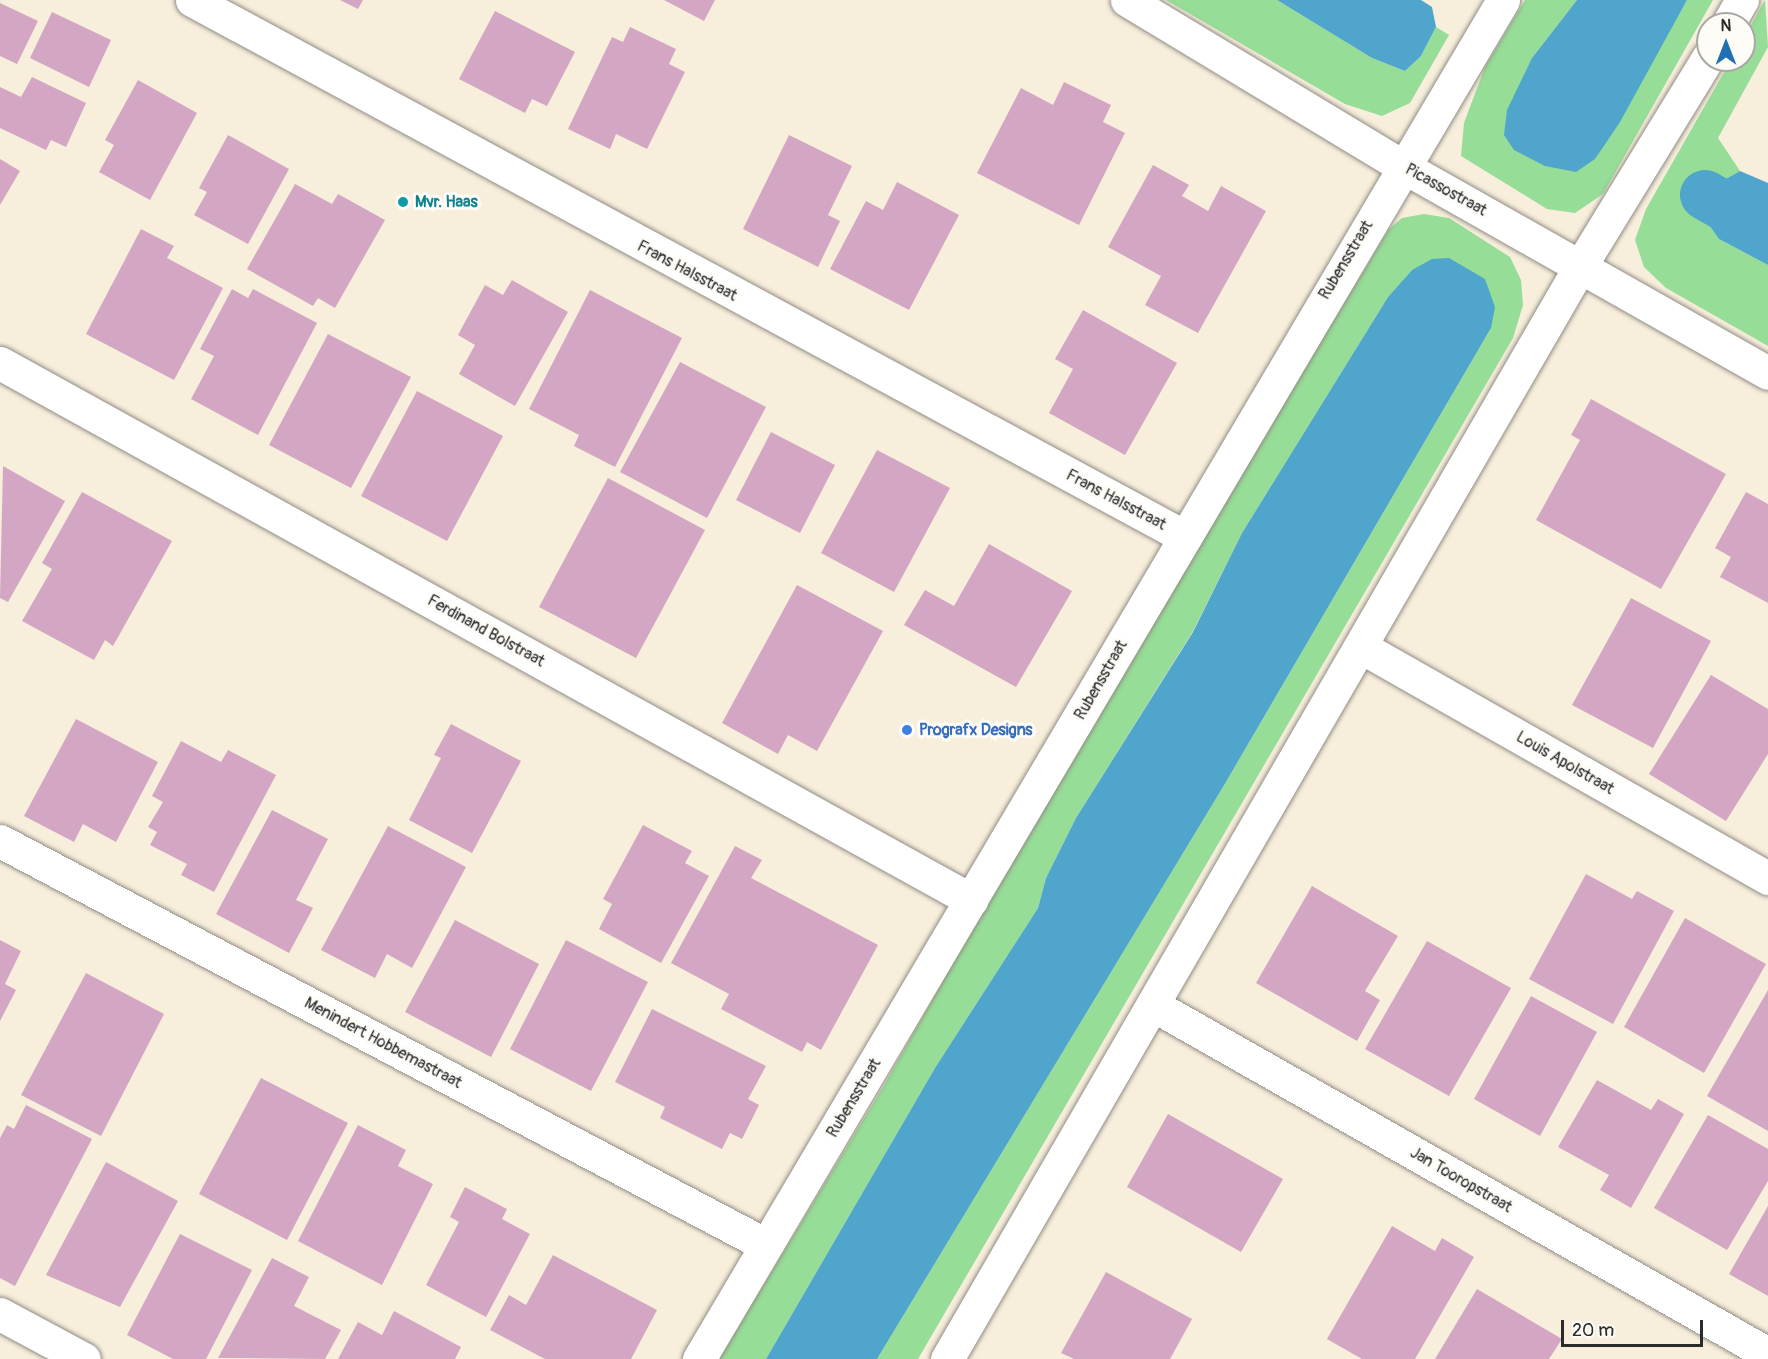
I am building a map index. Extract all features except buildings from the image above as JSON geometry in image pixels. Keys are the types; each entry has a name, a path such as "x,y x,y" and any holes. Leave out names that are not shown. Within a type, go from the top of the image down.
{"street":[{"name":"Frans Halsstraat","path":"192,0 1185,537"},
{"name":"Picassostraat","path":"1127,0 1402,166 1581,265 1768,373"},
{"name":"Rubensstraat","path":"699,1359 1402,166 1503,0"},
{"path":"947,1359 1363,648 1581,265 1699,72"},
{"name":"Ferdinand Bolstraat","path":"0,363 971,900"},
{"name":"Louis Apolstraat","path":"1363,648 1768,878"},
{"name":"Menindert Hobbemastraat","path":"0,841 766,1245"},
{"name":"Jan Tooropstraat","path":"1153,1005 1768,1354"},
{"path":"0,1314 84,1359"}],"green space":[{"path":"1166,0 1277,0 1372,58 1405,71 1421,56 1436,27 1449,35 1410,103 1382,116 1345,104"},
{"path":"1525,0 1577,0 1532,58 1595,159 1687,0 1713,0 1706,12 1696,12 1696,30 1603,194 1575,213 1547,209 1461,156 1464,123 1485,67"},
{"path":"1765,0 1768,47 1756,69 1756,16"},
{"path":"1724,72 1754,72 1718,138 1740,171 1715,185 1719,239 1768,265 1768,346 1666,288 1644,267 1635,240 1646,209"},
{"path":"1424,214 1449,218 1510,257 1521,280 1523,305 1513,338 918,1359 877,1359 1223,787 1491,328 1412,270 1388,297 1242,533 1193,631 1076,818 1046,878 1038,908 935,1068 766,1359 719,1359 883,1087 1077,744 1389,229 1402,218"}],"water":[{"path":"1277,0 1421,0 1432,7 1436,27 1421,56 1405,71 1372,58"},
{"path":"1577,0 1687,0 1620,122 1595,159 1576,172 1545,166 1514,150 1504,135 1507,110 1532,58"},
{"path":"1740,171 1768,183 1768,265 1719,239 1701,213 1715,185"},
{"path":"1449,258 1485,279 1495,307 1491,328 1223,787 877,1359 766,1359 935,1068 1038,908 1046,878 1076,818 1193,632 1242,533 1388,297 1412,270 1432,259"}],"waterway":[{"path":"1705,195 1768,231"}],"place":[{"name":"Mvr. Haas","path":"403,202"},
{"name":"Prografx Designs","path":"907,730"}]}
